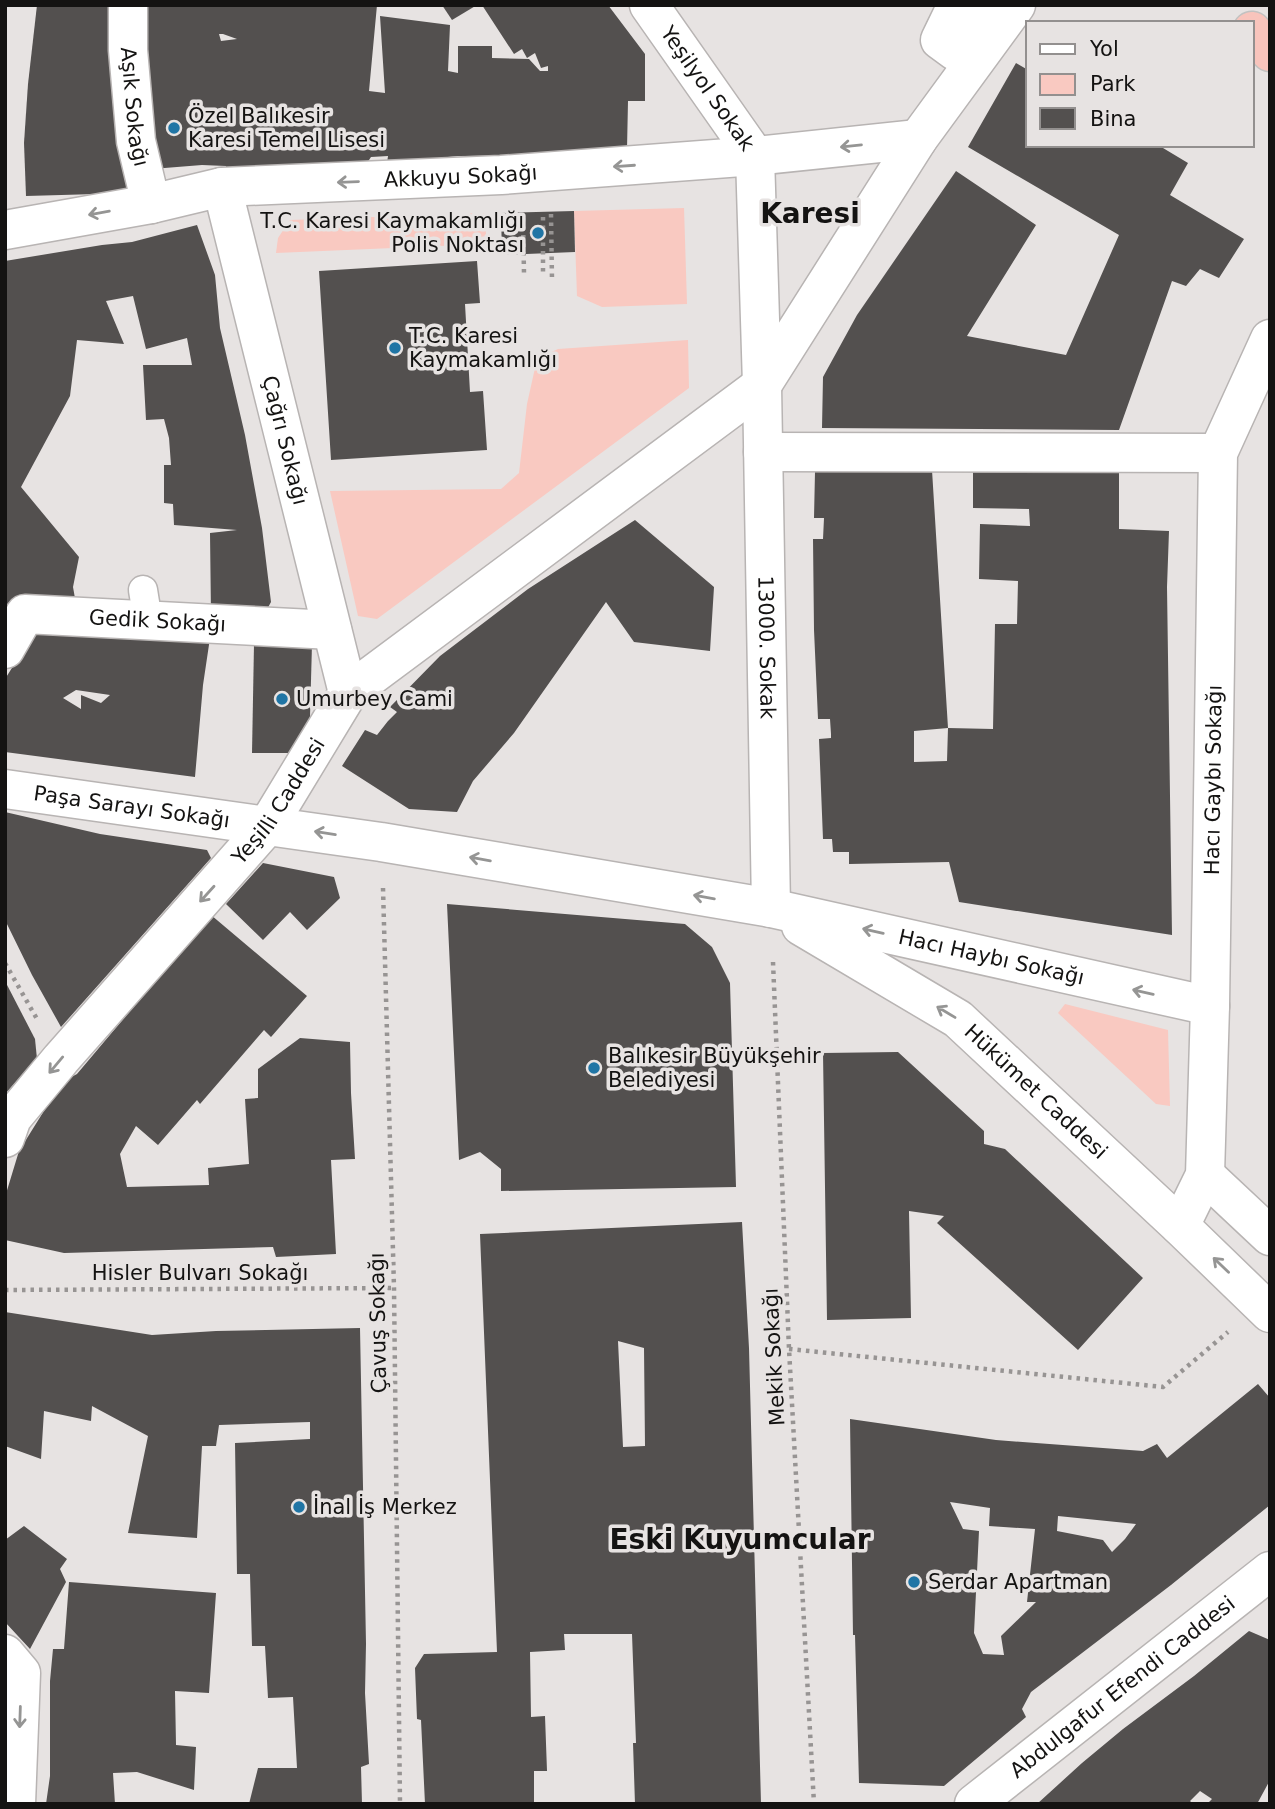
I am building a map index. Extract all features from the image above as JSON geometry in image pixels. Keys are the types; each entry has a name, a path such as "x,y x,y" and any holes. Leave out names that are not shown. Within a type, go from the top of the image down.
{"highway":[{"path":"1231,5 1244,21"},
{"path":"1254,33 1270,52"}],"street":[{"name":"Aşık Sokağı","path":"128,5 128,50 136,141 151,204"},
{"name":"Yeşilyol Sokak","path":"649,5 755,156 762,385"},
{"path":"957,5 940,40 955,51 984,5"},
{"path":"762,385 919,139 1016,5"},
{"name":"Akkuyu Sokağı","path":"5,230 151,204 222,187 501,175 755,156 919,139"},
{"name":"Çağrı Sokağı","path":"222,187 348,693"},
{"name":"Hacı Gaybı Sokağı","path":"1180,1226 1205,1175 1218,453 1270,339"},
{"name":"13000. Sokak","path":"762,385 771,908"},
{"name":"Yeşilli Caddesi","path":"5,1138 12,1118 61,1059 268,825 348,693 762,385"},
{"path":"763,452 1218,453"},
{"name":"Gedik Sokağı","path":"5,649 25,614 145,605 332,630"},
{"name":"Paşa Sarayı Sokağı","path":"5,789 381,842"},
{"name":"Hacı Haybı Sokağı","path":"381,842 771,908 1209,1006"},
{"name":"Hükümet Caddesi","path":"771,908 958,1019 1265,1308"},
{"path":"1205,1175 1270,1236"},
{"name":"Abdulgafur Efendi Caddesi","path":"974,1804 1270,1572"},
{"path":"5,1654 21,1673 16,1804"}],"path":[{"path":"523,212 524,274"},
{"path":"543,212 543,276"},
{"path":"551,212 552,280"},
{"name":"Çavuş Sokağı","path":"381,842 394,1288 400,1804"},
{"name":"Mekik Sokağı","path":"771,908 789,1349 814,1804"},
{"path":"5,964 61,1059"},
{"name":"Hisler Bulvarı Sokağı","path":"5,1290 394,1288"},
{"path":"789,1349 1163,1387 1265,1308"}],"green space":[{"path":"684,208 687,304 602,307 577,296 574,211"},
{"path":"484,213 487,244 276,253 278,238 290,220"},
{"path":"688,340 689,388 377,619 358,616 330,491 501,489 519,473 527,404 537,359 558,349"},
{"path":"1065,1004 1168,1030 1170,1106 1156,1104 1058,1013"}],"building":[{"path":"37,5 118,5 132,193 26,196 24,143"},
{"path":"143,5 377,5 369,91 385,93 380,16 450,25 448,71 458,73 458,46 492,46 492,58 529,59 540,71 548,71 548,66 541,68 535,53 527,58 522,49 514,54 482,5 608,5 645,54 645,101 628,101 627,149 548,155 458,156 387,163 388,156 371,157 365,166 225,173 226,166 152,169","holes":["219,34 237,39 221,41"]},
{"path":"442,5 477,5 452,20"},
{"path":"1016,63 1026,69 1026,147 1161,147 1188,163 1170,195 1244,239 1219,278 1200,269 1186,286 1172,281 1119,430 822,428 823,377 857,315 956,171 1036,225 967,336 1066,355 1119,235 968,147"},
{"name":"T.C. Karesi Kaymakamlığı Polis Noktası","path":"574,211 575,252 502,255 501,213"},
{"path":"197,225 215,275 220,328 245,435 262,528 271,602 265,613 211,615 210,533 237,530 174,525 173,504 164,503 164,465 171,465 169,438 164,419 146,420 143,365 192,365 187,338 146,349 133,296 106,301 124,344 77,340 70,396 21,487 79,557 73,587 76,604 11,601 5,615 5,261 132,242"},
{"name":"T.C. Karesi Kaymakamlığı","path":"477,261 480,303 465,304 470,392 483,391 487,450 331,460 319,271"},
{"path":"829,459 932,470 948,728 993,729 995,624 1017,624 1018,581 979,579 980,524 1030,526 1029,509 973,508 973,472 1119,469 1119,529 1169,531 1167,587 1172,935 959,902 949,862 849,864 849,852 833,852 832,839 823,839 819,739 831,738 831,734 830,719 818,719 813,539 823,539 824,518 814,518 815,472 828,472","holes":["948,728 947,761 914,762 914,731"]},
{"path":"635,520 714,587 710,651 634,642 606,602 514,733 473,781 457,812 409,809 342,766 365,730 377,735 397,712 390,707 440,656 528,589"},
{"path":"37,628 210,638 195,777 5,752 5,679","holes":["76,690 110,695 101,703 81,695 81,709 63,698"]},
{"name":"Umurbey Cami","path":"254,644 312,644 309,753 252,753"},
{"path":"5,812 100,834 207,850 211,858 61,1027 5,920"},
{"path":"263,863 334,877 340,898 307,930 290,912 263,940 226,904"},
{"name":"Balıkesir Büyükşehir Belediyesi","path":"447,904 685,924 712,947 730,983 736,1187 501,1191 501,1169 480,1152 459,1160"},
{"path":"211,915 307,996 271,1037 264,1030 200,1104 197,1100 158,1145 136,1126 120,1154 127,1187 209,1185 208,1168 249,1164 245,1099 258,1098 258,1069 300,1038 350,1042 355,1159 331,1160 336,1254 276,1257 273,1247 64,1253 5,1240 5,1197 19,1151 62,1082 77,1074"},
{"path":"5,981 35,1039 37,1059 5,1094"},
{"path":"898,1052 984,1131 984,1144 1005,1149 1143,1278 1078,1350 937,1223 944,1216 909,1211 911,1318 827,1320 823,1053"},
{"path":"742,1222 749,1348 761,1804 635,1804 632,1634 564,1634 565,1650 530,1652 531,1717 545,1716 547,1771 534,1771 534,1804 425,1804 421,1720 417,1719 415,1668 424,1654 497,1652 480,1234","holes":["618,1341 644,1348 645,1446 623,1447"]},
{"path":"5,1312 152,1335 360,1328 365,1693 369,1764 361,1767 362,1804 249,1804 258,1768 297,1768 293,1697 268,1698 265,1646 252,1646 250,1574 237,1574 235,1443 310,1439 310,1422 219,1425 216,1446 202,1446 197,1538 128,1533 148,1436 92,1406 91,1421 44,1411 41,1459 5,1446"},
{"path":"1258,1384 1270,1398 1270,1505 1031,1692 1022,1709 1026,1717 944,1786 859,1783 853,1635 850,1419 996,1440 1143,1451 1157,1444 1167,1458","holes":["950,1502 990,1508 989,1526 1035,1529 1027,1602 1036,1602 1001,1636 1004,1655 983,1654 974,1633 979,1531 963,1529","1058,1516 1136,1524 1112,1552 1103,1540 1057,1531"]},
{"path":"24,1526 67,1559 60,1569 66,1582 30,1649 5,1622 5,1540"},
{"path":"69,1582 216,1593 209,1693 175,1691 176,1745 196,1747 194,1790 137,1772 113,1773 115,1804 46,1804 50,1776 50,1681 53,1649 64,1649"},
{"path":"1249,1631 1270,1640 1270,1780 1257,1804 1207,1804 1212,1799 1200,1791 1190,1801 1193,1804 1037,1804 1123,1729"}],"place":[{"name":"Özel Balıkesir Karesi Temel Lisesi","path":"174,128"},
{"name":"T.C. Karesi Kaymakamlığı Polis Noktası","path":"538,233"},
{"name":"T.C. Karesi Kaymakamlığı","path":"395,348"},
{"name":"Umurbey Cami","path":"282,699"},
{"name":"Balıkesir Büyükşehir Belediyesi","path":"594,1068"},
{"name":"İnal İş Merkez","path":"299,1507"},
{"name":"Serdar Apartman","path":"914,1582"}],"district":[{"name":"Karesi","path":"810,213"},
{"name":"Eski Kuyumcular","path":"740,1539"}]}
